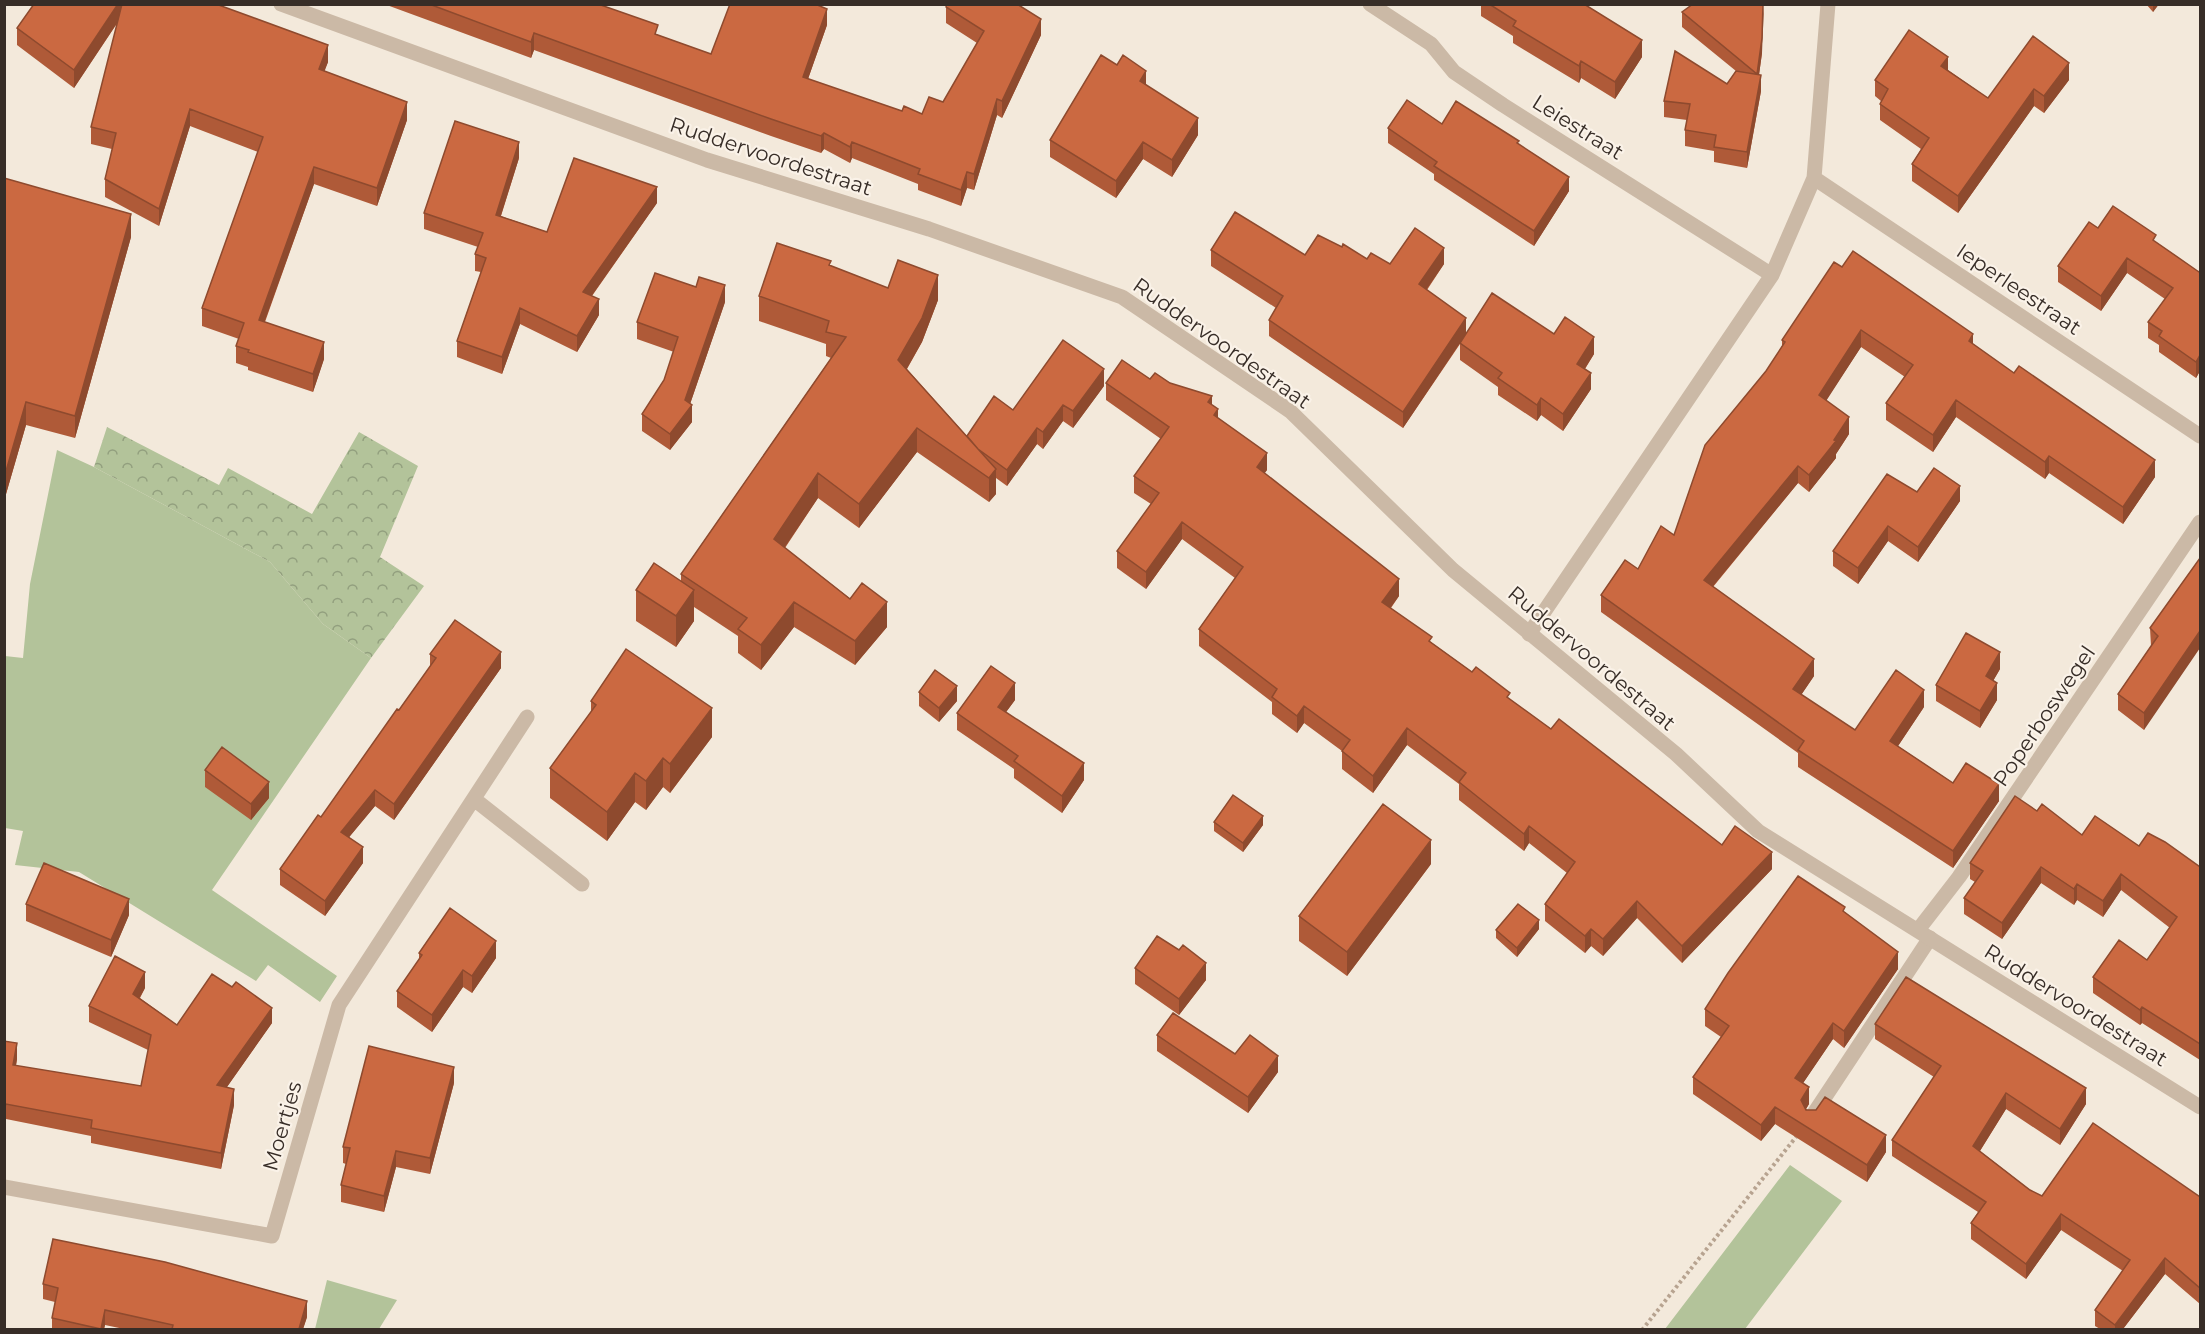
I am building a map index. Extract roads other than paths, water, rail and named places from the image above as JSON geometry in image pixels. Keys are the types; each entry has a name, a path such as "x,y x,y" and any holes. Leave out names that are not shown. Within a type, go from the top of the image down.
{"street":[{"name":"Ruddervoordestraat","path":"282,4 707,160 928,229 1122,297 1290,411 1453,570 1676,754 1758,831 2200,1107"},
{"name":"Leiestraat","path":"1370,4 1431,44 1454,72 1772,275"},
{"path":"1529,634 1772,275 1814,178 1828,4"},
{"name":"Ieperleestraat","path":"1814,178 2200,436"},
{"name":"Poperboswegel","path":"1924,934 1959,877 2200,522"},
{"name":"Moertjes","path":"5,1190 272,1236 339,1005 527,717"},
{"path":"474,798 582,884"},
{"path":"1811,1118 1924,934"}]}
